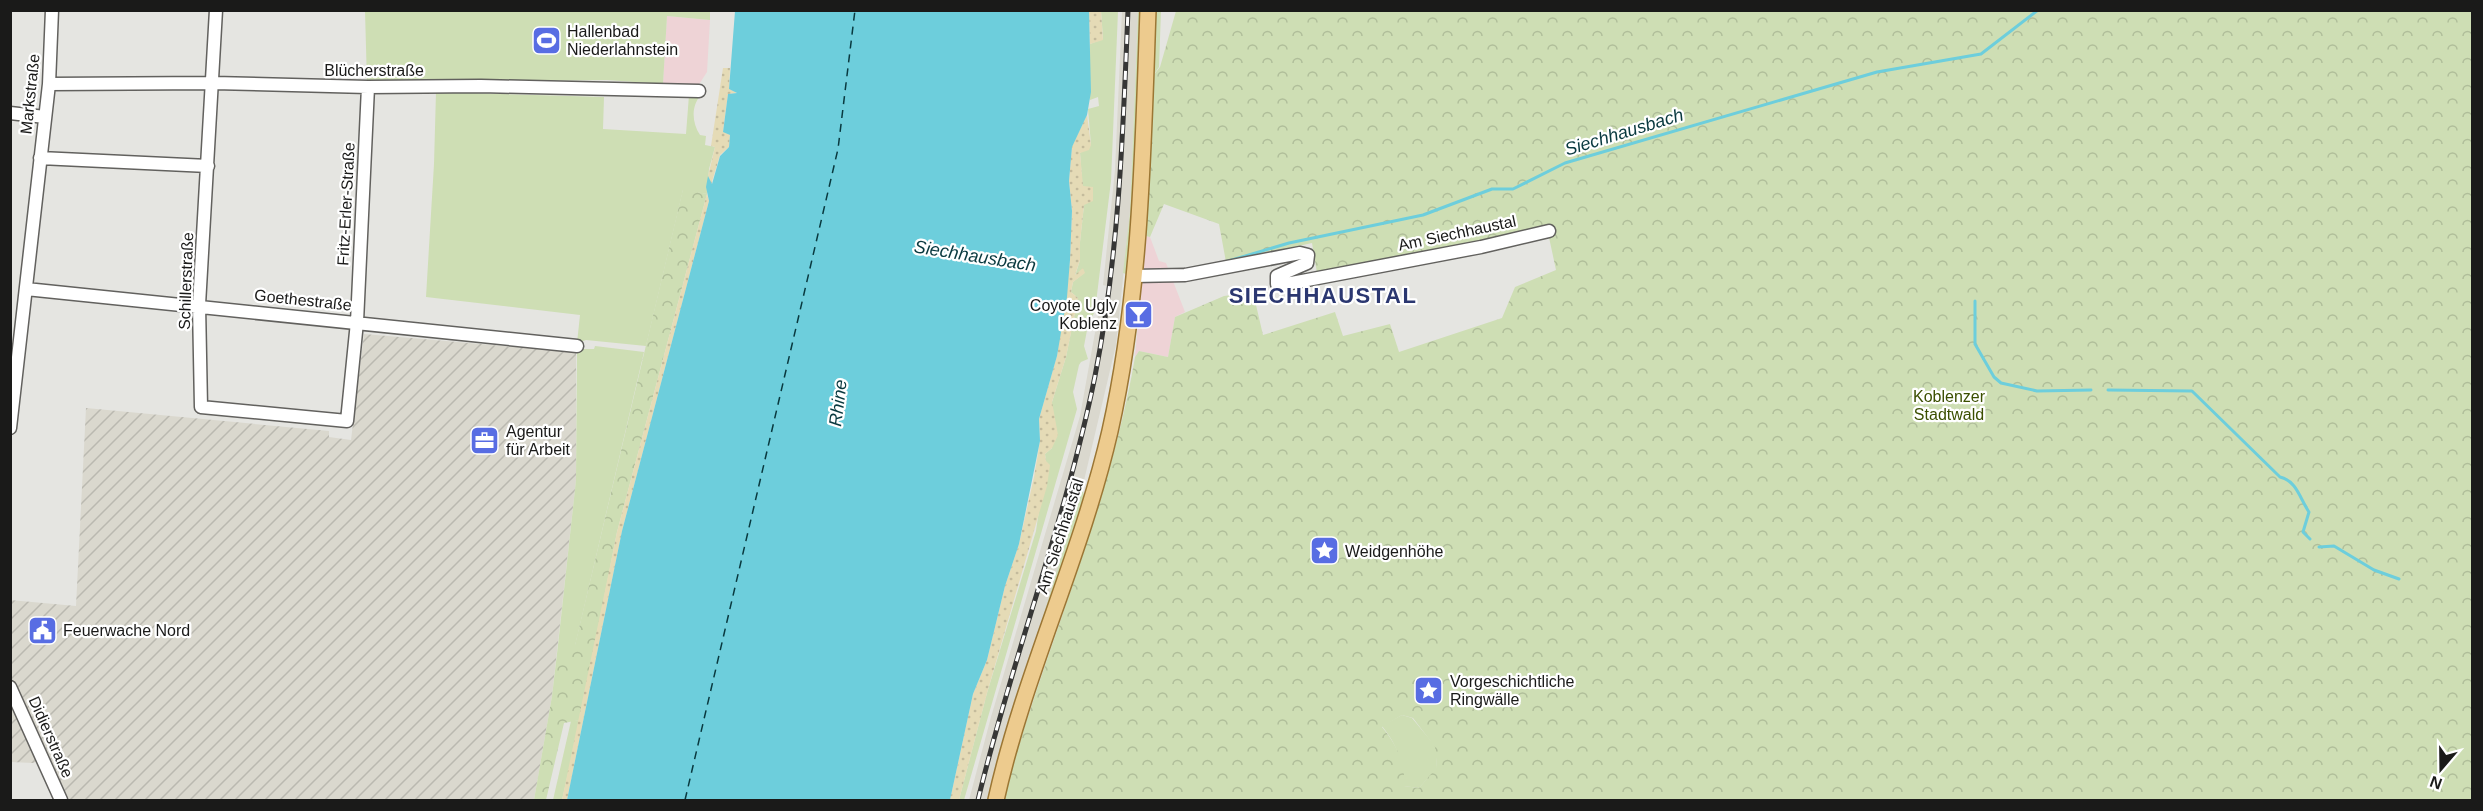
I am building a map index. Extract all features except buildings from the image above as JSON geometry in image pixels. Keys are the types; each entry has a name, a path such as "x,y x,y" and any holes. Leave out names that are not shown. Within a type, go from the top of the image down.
{"main road":[{"name":"Am Siechhaustal","path":"996,801 1022,702 1096,483 1122,371 1134,276 1143,152 1148,10"}],"street":[{"name":"Markstraße","path":"26,289 49,84 52,10"},
{"name":"Schillerstraße","path":"216,10 214,83 200,305 201,406 347,421"},
{"name":"Blücherstraße","path":"49,84 214,83 699,91"},
{"name":"Fritz-Erler-Straße","path":"347,421 357,322 368,87"},
{"path":"10,113 45,117"},
{"path":"40,158 208,166"},
{"name":"Am Siechhaustal","path":"1134,276 1185,275 1300,253 1308,255 1307,263 1277,276 1276,282 1279,285 1470,250 1549,231"},
{"path":"10,428 26,289"},
{"name":"Goethestraße","path":"26,289 200,305 577,346"},
{"name":"Didierstraße","path":"10,687 61,801"}],"shaded area":[{"path":"1122,11 1138,11 1130,212 1116,345 1082,489 989,800 969,800 991,717 1080,416 1101,299 1105,299 1107,286 1103,285 1115,170"},
{"path":"667,16 710,20 707,72 698,86 663,84"},
{"path":"1146,236 1150,237 1159,261 1166,263 1185,312 1175,317 1168,357 1139,351 1135,357"},
{"path":"364,334 576,352 576,480 552,696 534,800 69,800 48,758 33,763 11,762 10,600 76,606 86,408 329,431 329,437 351,440"}],"green space":[{"path":"365,11 710,11 710,20 667,16 663,84 607,80 367,83"},
{"path":"1101,11 1118,11 1111,181 1095,311 1088,325 1084,346 1088,359 1079,365 1073,392 1077,409 964,800 959,800 987,693 1036,531 1046,462 1045,454 1052,448 1052,402 1066,357 1078,298 1071,292 1073,282 1084,273 1075,276 1080,260 1084,205 1080,153 1091,145 1088,109 1099,106 1098,97 1090,100 1090,44 1103,39"},
{"path":"1138,11 1143,11 1129,275 1123,273 1130,212"},
{"path":"1153,11 1161,11 1159,67 1152,77"},
{"name":"Koblenzer Stadtwald","path":"1176,11 2472,11 2472,800 1003,800 1109,470 1124,414 1135,357 1139,351 1168,357 1175,317 1224,296 1253,292 1263,335 1335,312 1343,336 1390,324 1399,352 1502,318 1515,287 1556,270 1547,228 1317,273 1312,243 1226,262 1219,224 1164,204 1150,237 1146,236 1152,77 1160,67","holes":["1402,715 1413,718 1435,747 1437,767 1419,788 1404,786 1399,754 1382,727"]},
{"path":"436,92 604,97 603,129 686,134 689,95 700,96 694,110 695,125 700,135 706,136 705,145 715,147 709,169 707,194 683,190 646,346 586,340 577,343 580,315 426,297"},
{"path":"683,189 707,194 617,532 580,720 564,723 546,800 534,800 552,696 558,645 575,645"},
{"path":"595,346 644,352 575,646 558,645 576,480 577,349 594,349"},
{"path":"1082,489 1086,501 1015,709"},
{"path":"1402,715 1412,718 1436,747 1437,768 1419,788 1403,786 1398,754 1382,726"},
{"path":"580,720 562,800 553,800 571,721"}],"sand":[{"path":"1089,11 1101,11 1103,40 1090,44"},
{"path":"723,68 730,68 729,89 737,93 728,94 723,131 730,135 729,147 720,155 711,185 708,176 715,147 711,146"},
{"path":"1087,115 1091,145 1089,150 1080,153 1083,186 1093,187 1093,201 1084,205 1080,260 1075,275 1083,268 1085,273 1073,282 1071,292 1078,298 1066,357 1052,402 1058,435 1052,448 1045,454 1046,461 1050,465 1047,486 987,693 959,800 950,800 973,694 987,660 1005,586 1019,544 1034,477 1040,441 1039,419 1057,356 1070,260 1072,211 1069,181 1072,146"},
{"path":"707,194 709,201 622,531 567,800 562,800 617,532"}],"water":[{"name":"Rhine","path":"735,11 1089,11 1091,92 1087,115 1072,147 1069,181 1072,211 1070,260 1067,297 1057,356 1039,419 1040,441 1019,544 1005,586 987,660 973,694 950,800 567,800 622,531 709,201 706,187 708,176 712,184 720,156 729,147 730,135 723,132 728,94 737,93 729,89"}],"waterway":[{"name":"Siechhausbach","path":"1225,262 1289,243 1423,215 1492,189 1513,189 1565,163 1877,72 1981,54 2038,10"},
{"path":"1975,301 1975,344 1994,377 2001,383 2037,391 2091,390"},
{"path":"2108,390 2192,391 2280,477 2294,486 2309,512 2303,532 2310,539"},
{"path":"2319,547 2334,546 2374,570 2399,579"}],"ferry route":[{"path":"685,800 838,149 855,10"}],"railway":[{"path":"978,800 1069,483 1095,376 1115,239 1122,148 1128,10"}],"place":[{"name":"Hallenbad Niederlahnstein","path":"546,40"},
{"name":"Coyote Ugly Koblenz","path":"1138,314"},
{"name":"Agentur für Arbeit","path":"485,440"},
{"name":"Weidgenhöhe","path":"1324,551"},
{"name":"Feuerwache Nord","path":"42,630"},
{"name":"Vorgeschichtliche Ringwälle","path":"1429,690"}],"district":[{"name":"SIECHHAUSTAL","path":"1323,295"}]}
